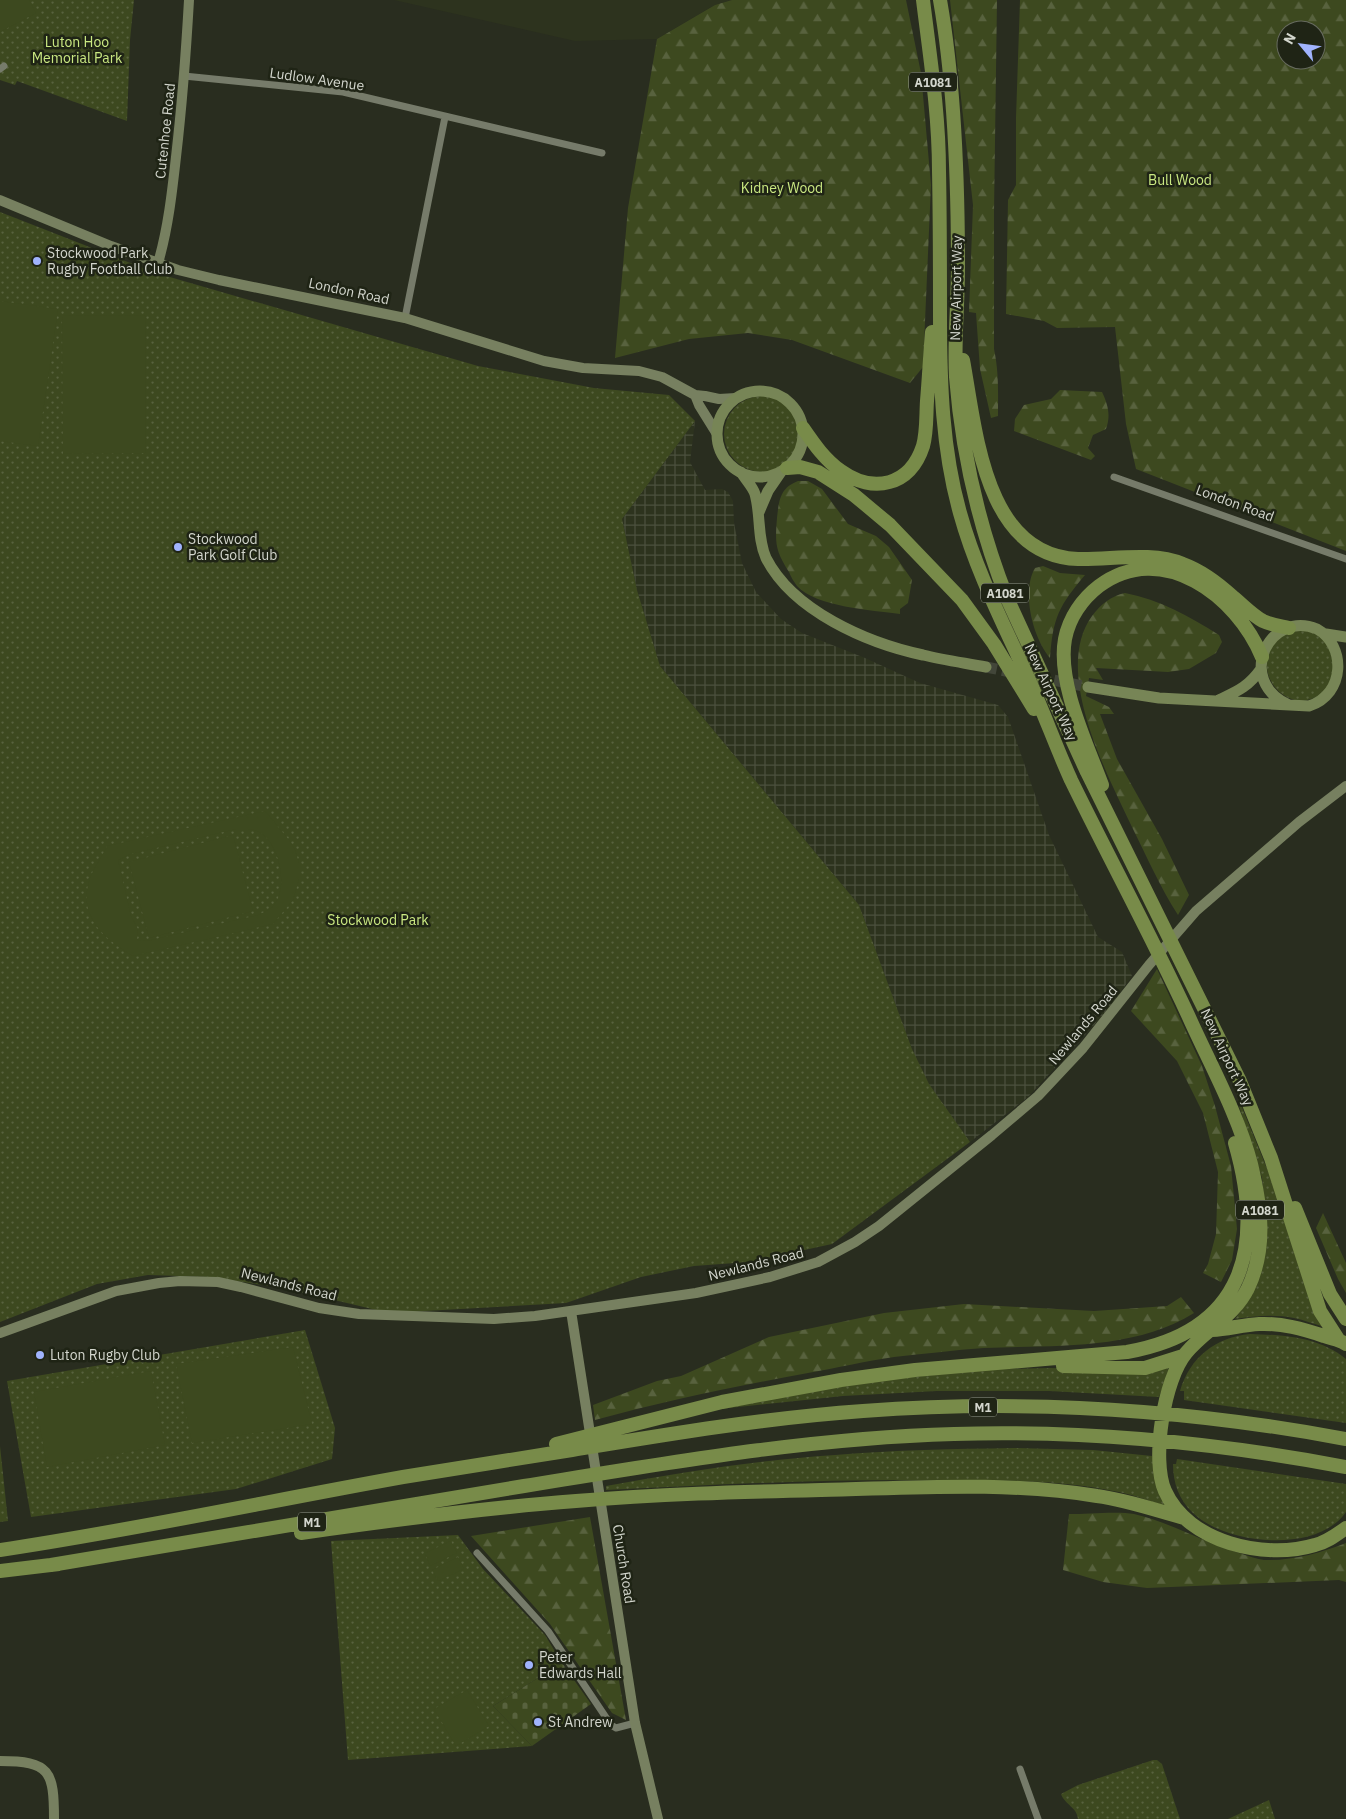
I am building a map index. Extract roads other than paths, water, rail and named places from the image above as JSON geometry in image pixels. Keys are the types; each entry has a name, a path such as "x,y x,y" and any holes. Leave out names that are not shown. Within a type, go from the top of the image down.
{"highway":[{"name":"New Airport Way","path":"923,0 939,155 942,387 945,440 960,515 984,580 1054,739 1097,833 1169,973 1218,1080 1250,1160 1259,1200 1261,1225 1259,1258 1247,1291 1232,1312 1183,1356"},
{"name":"New Airport Way","path":"940,1 956,160 958,269 956,377 967,461 975,498 998,574 1087,772 1239,1079 1271,1158 1320,1311 1342,1342"},
{"name":"A1081","path":"803,428 828,460 840,470 860,481 880,484 894,481 905,475 913,466 923,445 926,432 930,356 940,262"},
{"name":"A1081","path":"957,323 981,454 991,486 1007,520 1030,544 1061,557 1098,559 1143,557 1163,558 1182,563 1222,587 1259,618 1288,628"},
{"name":"A1081","path":"784,470 800,467 818,472 854,495 890,525 962,600 977,619 1054,739"},
{"name":"A1081","path":"1123,842 1068,690 1064,666 1065,640 1071,620 1080,605 1092,591 1105,581 1121,574 1140,569 1159,569 1175,572 1211,591 1230,608 1250,632 1262,663"},
{"path":"618,1435 722,1402 842,1380 915,1370 1097,1356 1145,1349 1166,1342 1197,1326 1227,1296 1242,1266 1248,1237 1247,1202 1243,1170 1218,1080"},
{"path":"1271,1158 1289,1195 1330,1294 1346,1319"},
{"path":"1211,1330 1275,1324 1309,1330 1342,1342"},
{"path":"1004,1363 1135,1369 1154,1366 1183,1356"},
{"path":"1183,1356 1172,1377 1167,1395 1159,1465 1165,1492 1184,1518 1193,1526 1219,1540 1260,1549 1303,1548 1318,1545 1343,1532"},
{"name":"M1","path":"0,1550 94,1536 402,1478 467,1460 568,1446 618,1435 864,1411 1027,1406 1140,1410 1216,1418 1346,1439"},
{"name":"M1","path":"0,1571 51,1565 623,1469 741,1451 867,1438 955,1434 1024,1434 1143,1440 1222,1448 1346,1467"},
{"path":"51,1565 107,1560 392,1520 626,1497 969,1486 1100,1496 1184,1518"}],"main road":[{"path":"759,512 768,491 784,470 795,460 803,440 803,428 800,416 793,405 784,397 760,390 747,392 736,398 726,408 719,420 717,434 723,456 731,466 754,477 768,476 784,470"},
{"path":"741,472 755,492 765,556 781,581 800,599 819,613 844,627 891,647 986,667"},
{"path":"1218,700 1242,689 1254,679 1262,663 1267,644 1277,634 1288,628 1308,626 1326,634 1346,637"},
{"path":"1088,687 1159,698 1218,700 1299,707 1318,703 1334,691 1344,670 1339,651 1326,634"},
{"path":"1262,663 1267,688 1280,701 1289,705"}],"street":[{"name":"Cutenhoe Road","path":"158,263 164,243 173,185 190,0"},
{"name":"Ludlow Avenue","path":"184,76 343,92 602,152"},
{"path":"405,318 445,117"},
{"name":"London Road","path":"0,200 52,223 158,263 219,280 405,318 552,362 583,368 624,369 651,374 674,383 696,395 719,399 736,398"},
{"path":"696,395 699,405 717,434"},
{"name":"London Road","path":"1114,477 1346,559"},
{"name":"Newlands Road","path":"0,1333 116,1291 142,1285 180,1281 218,1282 319,1308 359,1314 494,1319 535,1316 696,1293 770,1277 818,1262 863,1237 933,1183 1038,1096 1083,1048 1149,965 1196,911 1292,827 1346,786"},
{"name":"Church Road","path":"570,1311 635,1722 646,1776 658,1819"},
{"path":"477,1553 548,1631 611,1725 616,1728 635,1722"},
{"path":"0,1761 24,1762 46,1770 52,1785 54,1819"},
{"path":"1020,1769 1038,1819"}],"tunnel":[{"path":"986,667 1015,673"},
{"path":"1038,677 1088,687"}],"place":[{"name":"Stockwood Park Rugby Football Club","path":"37,261"},
{"name":"Stockwood Park Golf Club","path":"178,547"},
{"name":"Luton Rugby Club","path":"40,1355"},
{"name":"Peter Edwards Hall","path":"529,1665"},
{"name":"St Andrew","path":"538,1722"}],"park label":[{"name":"Luton Hoo Memorial Park","path":"77,50"},
{"name":"Bull Wood","path":"1180,180"},
{"name":"Kidney Wood","path":"782,188"},
{"name":"Stockwood Park","path":"378,920"}]}
